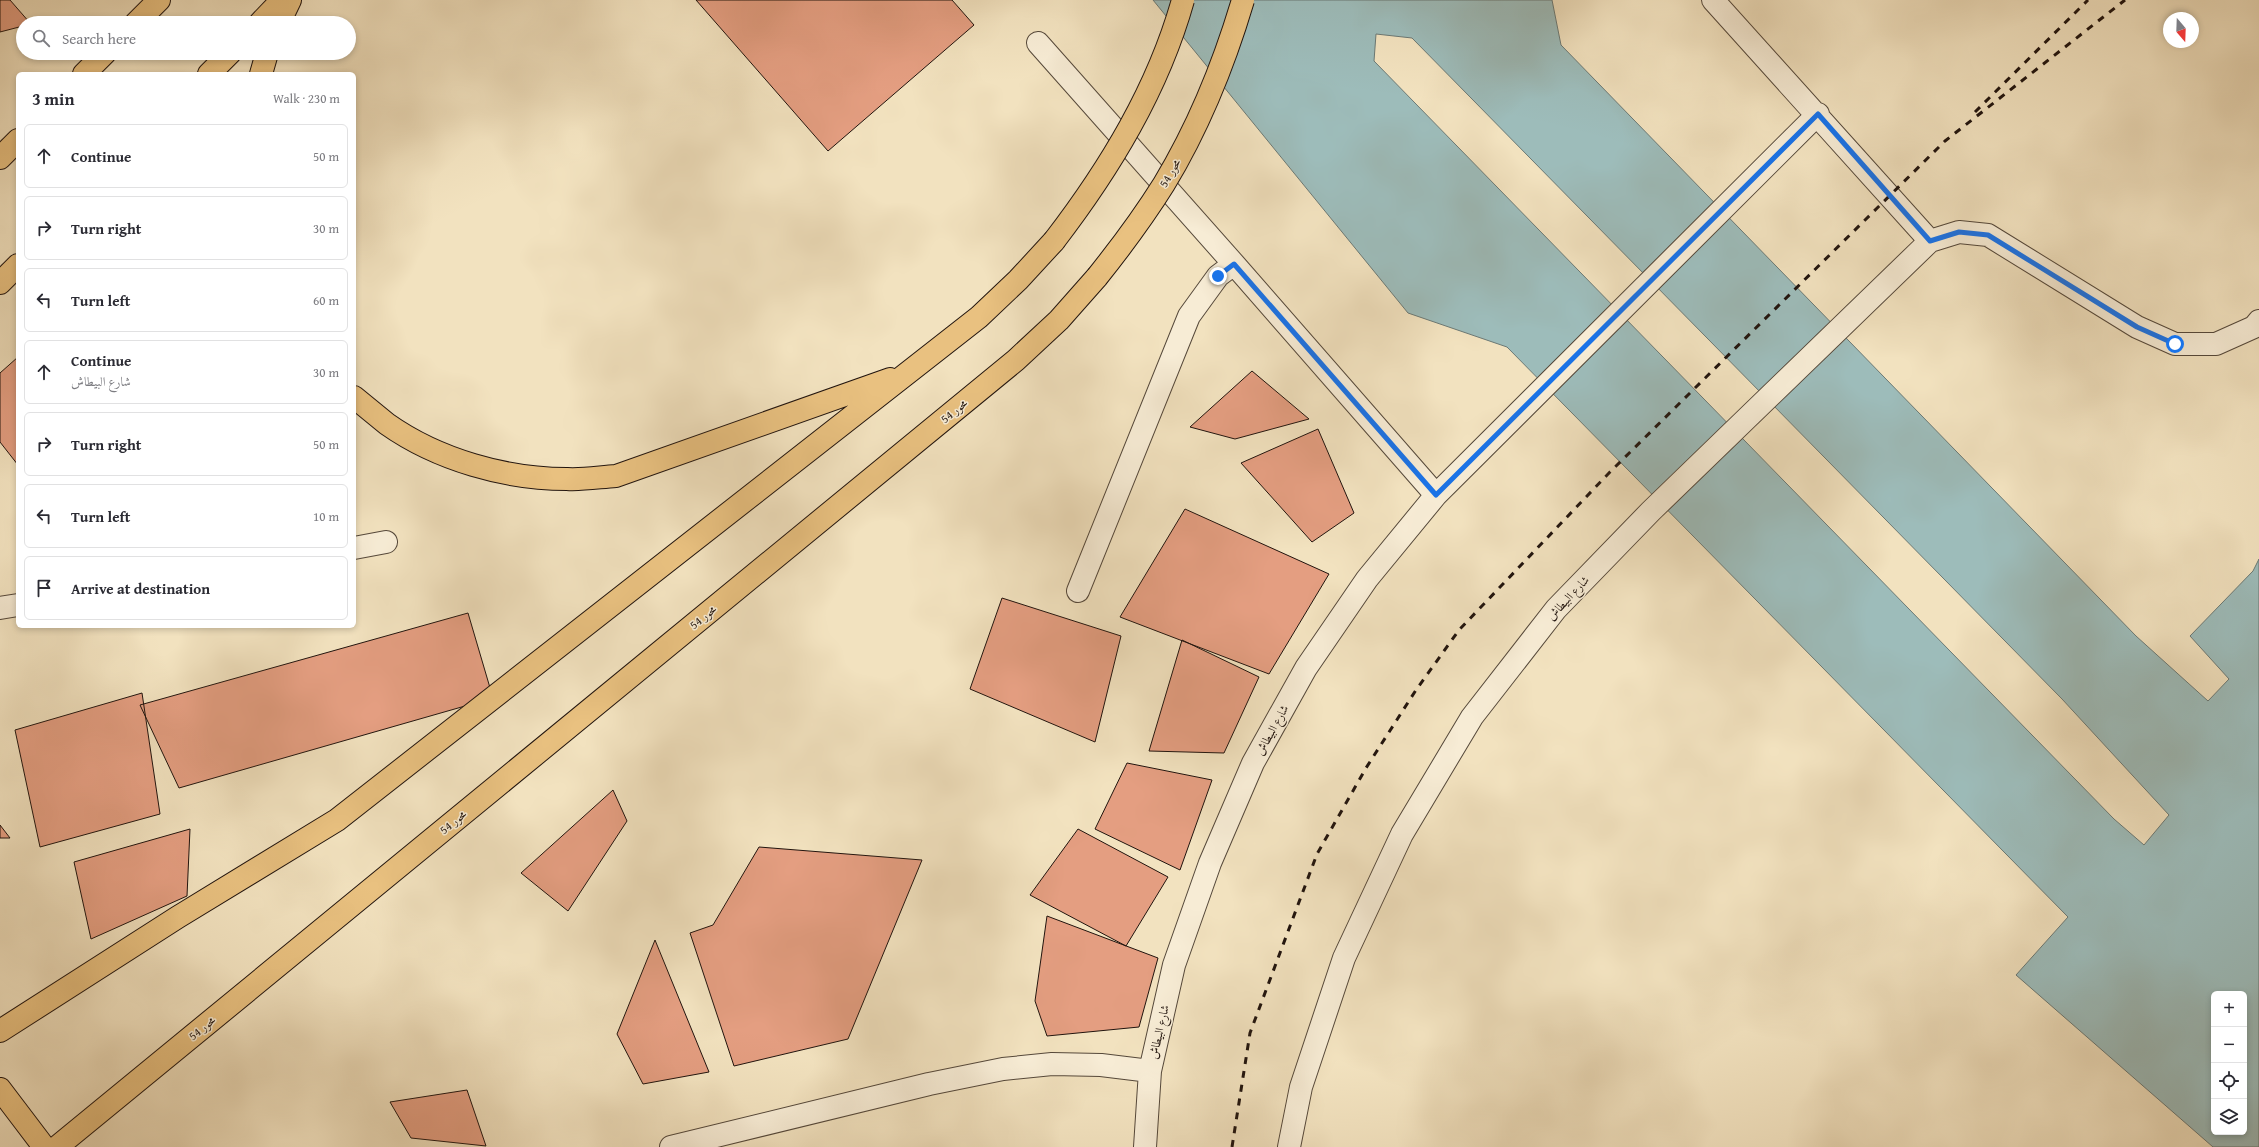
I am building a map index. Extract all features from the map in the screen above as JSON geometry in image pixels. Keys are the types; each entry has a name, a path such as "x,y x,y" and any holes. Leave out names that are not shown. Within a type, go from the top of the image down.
{"main road":[{"path":"143,16 159,0"},
{"path":"267,16 282,0"},
{"path":"282,16 290,0"},
{"path":"0,1031 178,917 337,820 979,317 1018,280 1054,241 1090,192 1115,154 1141,108 1162,62 1183,0"},
{"name":"محور 54","path":"57,1147 1016,360 1059,320 1098,277 1133,231 1164,184 1192,133 1215,83 1234,32 1243,0"},
{"path":"86,72 99,60"},
{"path":"211,72 223,60"},
{"path":"262,72 265,60"},
{"path":"0,158 16,142"},
{"path":"0,283 16,267"},
{"path":"356,399 388,424 429,447 474,465 521,476 568,480 616,476 908,373"},
{"path":"0,1089 44,1147"}],"lane":[{"path":"1713,0 1818,114 1930,241 1959,232 1988,235 2137,327 2175,344 2216,344 2254,327 2259,321"},
{"path":"1038,43 1436,495"},
{"name":"شارع البيطاش","path":"1145,1147 1150,1071 1174,965 1210,863 1253,763 1306,668 1367,579 1436,495 1545,388 1818,114"},
{"name":"شارع البيطاش","path":"1289,1147 1301,1087 1344,958 1402,834 1477,711 1556,609 1651,511 1930,241"},
{"path":"1078,591 1189,316 1204,293 1218,276 1234,264"},
{"path":"356,548 386,542"},
{"path":"0,608 16,605"},
{"path":"672,1147 929,1084 1003,1069 1052,1064 1080,1064 1150,1071"}],"water":[{"path":"1153,0 1552,0 1561,45 2136,636 2208,701 2229,679 2190,636 2253,571 2259,559 2259,1147 2213,1147 2016,975 2068,917 1507,347 1408,313","holes":["1376,34 1412,38 2062,699 2169,815 2144,845 2114,819 1374,61"]}],"building":[{"path":"0,0 10,0 24,16 16,16 16,28 0,32"},
{"path":"696,0 952,0 974,25 828,151"},
{"path":"16,359 16,462 0,442 0,373"},
{"path":"1252,371 1309,419 1235,439 1190,427"},
{"path":"1318,429 1354,513 1312,542 1241,463"},
{"path":"1185,509 1329,574 1269,674 1120,617"},
{"path":"1002,598 1121,636 1095,742 970,689"},
{"path":"468,613 493,698 179,788 140,705"},
{"path":"1182,640 1259,677 1224,753 1149,751"},
{"path":"142,693 160,814 40,847 15,730"},
{"path":"1127,763 1212,780 1180,870 1095,829"},
{"path":"613,790 627,821 568,911 521,873"},
{"path":"0,825 10,838 0,838"},
{"path":"190,829 187,896 91,939 74,862"},
{"path":"1078,829 1168,877 1126,946 1030,895"},
{"path":"759,847 922,860 848,1039 734,1066 690,933 713,925"},
{"path":"1047,916 1158,958 1139,1027 1047,1036 1035,1001"},
{"path":"655,940 709,1072 643,1084 617,1034"},
{"path":"467,1090 486,1146 411,1138 390,1102"}],"railway":[{"path":"1975,112 2088,0"},
{"path":"1232,1147 1250,1033 1317,854 1366,768 1416,690 1459,630 1609,473 1945,141 2125,0"}],"route":[{"path":"1218,276 1234,264 1436,495 1545,388 1818,114 1930,241 1959,232 1988,235 2137,327 2175,344"}]}
